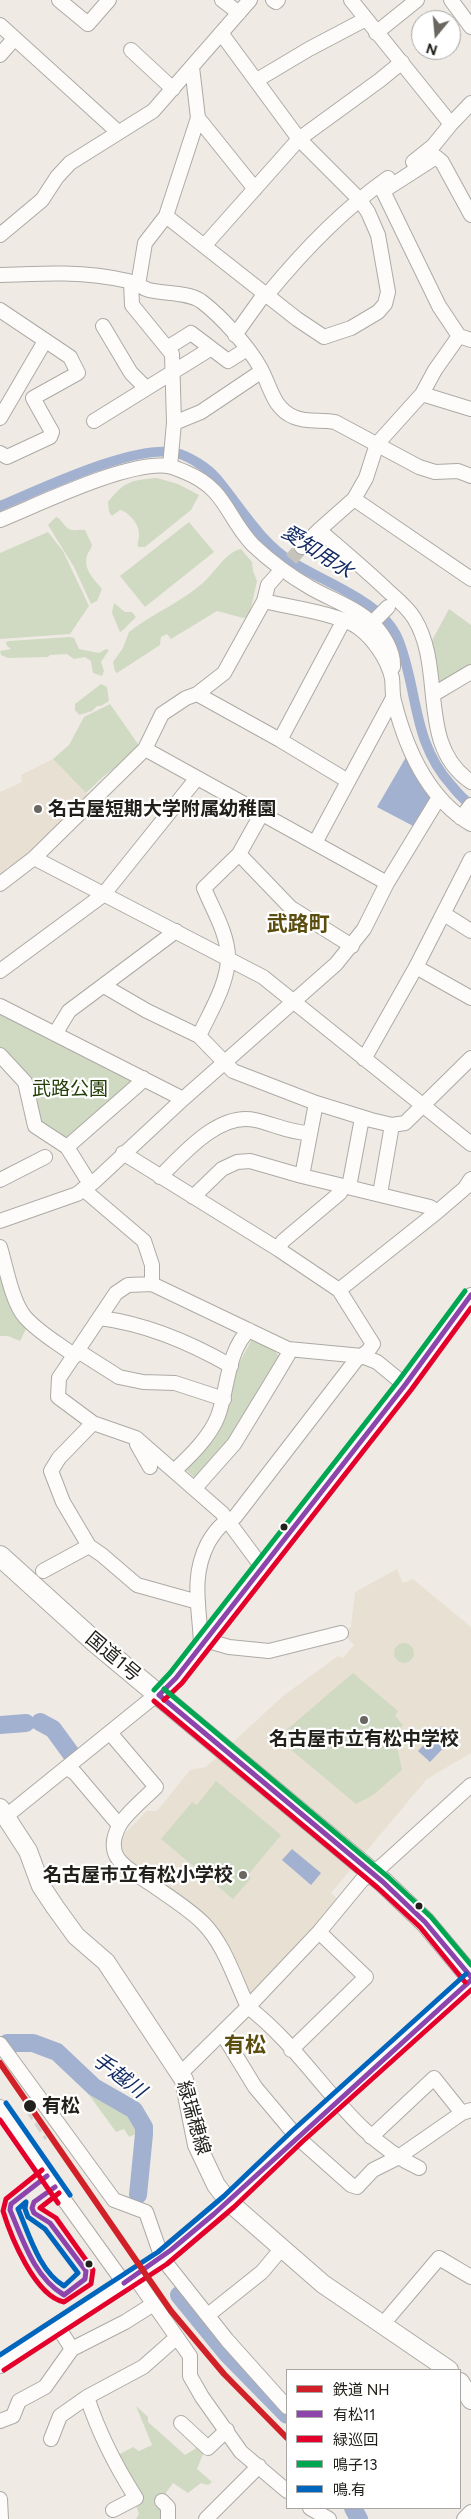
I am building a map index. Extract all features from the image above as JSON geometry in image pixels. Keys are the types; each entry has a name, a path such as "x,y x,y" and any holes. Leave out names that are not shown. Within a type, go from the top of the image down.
{"highway":[{"name":"国道1号","path":"0,1556 95,1642 372,1874 426,1922 471,1978"}],"main road":[{"name":"緑瑞穂線","path":"3,1812 28,1851 41,1886 55,1908 76,1936 106,1962 184,2080 197,2145 216,2185 229,2202 323,2284 448,2369"},
{"path":"0,2364 162,2258 229,2202"},
{"path":"461,2384 471,2400"}],"street":[{"path":"59,0 88,24 109,0"},
{"path":"222,0 239,13"},
{"path":"0,235 42,200 56,177 70,163 153,111 250,0"},
{"path":"273,0 276,2 278,0"},
{"path":"351,0 451,124"},
{"path":"376,33 417,0"},
{"path":"451,0 471,27"},
{"path":"257,80 309,49 366,19"},
{"path":"0,25 118,132"},
{"path":"166,216 324,337 351,328 378,312 385,304 388,292 378,235 368,212 359,199 299,139 221,33"},
{"path":"0,55 14,39"},
{"path":"131,50 172,89"},
{"path":"204,246 299,139 402,62"},
{"path":"170,462 174,423 174,371 172,354 132,305 134,283 145,243 166,216 198,118 192,67"},
{"path":"235,335 294,261 359,199 424,155 471,103"},
{"path":"198,118 255,188"},
{"path":"302,547 354,499 366,478 376,444 422,394 435,370 465,338 439,306 383,191 436,157 442,162 471,215"},
{"path":"0,275 51,272 96,275 134,283 147,290 198,300 247,349 262,371 278,407 294,417 307,421 323,420 335,422 419,467 435,472 458,472 471,476"},
{"path":"0,310 70,357 78,373 33,398"},
{"path":"103,326 131,373 146,388"},
{"path":"167,348 191,333 228,361 247,349"},
{"path":"0,418 45,341"},
{"path":"94,421 210,349"},
{"path":"174,423 201,412 262,371"},
{"path":"0,453 7,457 50,436 52,432 23,379"},
{"path":"422,394 471,409"},
{"path":"0,520 141,466 170,462 201,478 221,496 246,537 264,555 292,576 373,621 391,654 393,664 393,698 405,743 438,799 466,821 471,805"},
{"path":"354,499 471,578"},
{"path":"319,530 367,571 414,617 425,640 434,694 437,732 446,757 471,782"},
{"path":"0,884 34,858 145,748 162,714 186,698 197,694 224,673 264,601 268,585 277,576"},
{"path":"264,601 344,620 358,627 375,642 392,677"},
{"path":"373,621 388,606"},
{"path":"280,740 344,620"},
{"path":"434,694 470,675"},
{"path":"197,694 280,740 348,781"},
{"path":"315,843 393,698"},
{"path":"145,748 387,883"},
{"path":"0,971 103,896 197,778"},
{"path":"0,1221 77,1194 336,964 364,929 387,883 438,799"},
{"path":"199,1036 221,989 228,957 220,928 204,888 239,854 262,814"},
{"path":"239,854 291,908 352,946"},
{"path":"34,858 103,896 228,957 263,977 471,1144"},
{"path":"364,1059 416,967 471,859"},
{"path":"444,914 471,931"},
{"path":"55,1034 69,1011 176,931"},
{"path":"416,967 471,998"},
{"path":"104,986 147,1011 199,1036 233,1070 316,1103 362,1118 392,1125 405,1123 471,1058"},
{"path":"0,1006 183,1099"},
{"path":"0,1055 25,1082 36,1126 67,1148 87,1186 144,1242 152,1265 152,1284"},
{"path":"67,1148 139,1084 142,1078"},
{"path":"302,1176 316,1103"},
{"path":"160,1177 223,1122 243,1118 296,1133 310,1134"},
{"path":"278,1249 283,1241 346,1186 362,1118"},
{"path":"380,1194 392,1125"},
{"path":"123,1153 278,1249 339,1290 373,1344 356,1360 235,1517 228,1520 214,1532 202,1556 196,1577 203,1643"},
{"path":"0,1180 45,1157"},
{"path":"193,1197 222,1169 238,1162 261,1163 302,1176 430,1207 437,1212"},
{"path":"339,1290 437,1212 465,1188 471,1179"},
{"path":"0,1247 13,1291 23,1315 36,1328 76,1354 119,1376 143,1382 175,1383 224,1398"},
{"path":"262,1567 228,1520 195,1488 136,1438 93,1423 58,1397 59,1378 116,1293 128,1285 152,1284 288,1350 362,1356 377,1362 406,1385"},
{"path":"3,1812 67,1768 159,1695 171,1683 406,1385 471,1295"},
{"path":"100,1318 120,1321 196,1346 231,1366"},
{"path":"174,1471 211,1430 224,1398 231,1366 245,1334 250,1330"},
{"path":"195,1488 234,1444 283,1363 288,1350"},
{"path":"93,1423 60,1458 51,1471 62,1502 88,1546 102,1555 136,1585 198,1602"},
{"path":"136,1438 150,1467"},
{"path":"43,1572 88,1546"},
{"path":"203,1643 269,1651 342,1633"},
{"path":"111,1734 156,1787 119,1825 114,1844 117,1857 126,1870 150,1884 203,1923 217,1941 248,2007 291,2050 370,2137 397,2158 419,2168"},
{"path":"67,1768 75,1773 119,1825"},
{"path":"180,2074 248,2007 319,1932 362,1880 372,1874 471,1785"},
{"path":"291,2050 366,1977 319,1932"},
{"path":"229,2202 297,2137 471,1978"},
{"path":"222,2033 255,2087 297,2137 351,2185 357,2187 373,2170 397,2158 467,2111 434,2078 370,2137"},
{"path":"0,2044 114,2200 146,2212 162,2258 227,2340 286,2406"},
{"path":"0,2107 129,2280 152,2304 190,2356 190,2376 202,2397 241,2452 286,2490"},
{"path":"208,2314 262,2272 282,2248"},
{"path":"383,2324 438,2258 471,2277"},
{"path":"0,2421 13,2416 19,2401 45,2388 72,2350 125,2322 152,2304"},
{"path":"58,2327 72,2350"},
{"path":"52,2438 60,2416 87,2397 143,2367 176,2338"},
{"path":"87,2397 98,2430 112,2459 136,2498 112,2510"},
{"path":"181,2423 208,2448 227,2430"},
{"path":"206,2519 259,2466"},
{"path":"0,2499 1,2519"},
{"path":"162,2501 168,2507 168,2519"},
{"path":"312,2509 329,2519"},
{"path":"464,2519 471,2512"}],"shaded area":[{"name":"名古屋短期大学附属幼稚園","path":"53,759 88,795 65,823 22,861 8,867 0,876 0,792 22,782 21,775"},
{"name":"名古屋市立有松中学校","path":"397,1569 403,1583 413,1579 471,1627 471,1753 427,1779 364,1854 231,1744 283,1696 338,1656 343,1658 354,1645 344,1635 351,1626 355,1592"},
{"name":"名古屋市立有松小学校","path":"218,1756 352,1868 331,1893 342,1903 249,1996 220,1938 120,1855 119,1839 147,1811 157,1811 190,1770 206,1767"}],"green space":[{"path":"157,478 178,484 199,495 191,510 145,547 138,547 139,531 136,523 127,513 120,510 112,516 109,512 108,502 119,490 129,483"},
{"path":"56,517 69,529 85,530 92,545 87,556 87,566 90,574 102,589 97,601 91,604 74,567 48,525"},
{"path":"189,522 214,552 145,607 120,576"},
{"path":"48,532 63,551 89,606 70,634 0,639 0,553"},
{"path":"241,549 252,562 257,581 249,617 243,618 217,611 171,639 167,634 161,637 160,645 117,673 115,671 113,662 123,648 129,632 195,589 230,554"},
{"path":"114,603 125,612 132,612 136,617 120,632 112,613"},
{"path":"449,609 471,625 471,667 438,687 429,646"},
{"path":"74,638 79,649 99,653 106,649 109,650 101,662 104,671 102,676 93,673 91,661 85,657 74,659 67,654 50,655 48,657 8,658 1,655 0,651 11,649 7,646 6,642 9,641"},
{"path":"101,684 107,687 109,701 101,706 97,706 92,711 79,715 75,710 75,704"},
{"path":"110,704 138,744 138,750 104,776 86,793 53,759 69,745 84,717"},
{"name":"武路公園","path":"0,1011 130,1077 130,1084 66,1142 40,1125 0,1048"},
{"path":"0,1263 27,1327 20,1341 8,1336 0,1336"},
{"path":"252,1339 272,1348 280,1357 249,1416 197,1480 184,1468 226,1407 238,1365"},
{"path":"404,1643 411,1646 414,1653 411,1660 404,1663 397,1660 394,1653 397,1646"},
{"path":"353,1673 398,1711 395,1716 403,1725 388,1740 398,1751 402,1770 373,1795 356,1804 277,1738"},
{"path":"216,1781 281,1835 248,1875 251,1878 233,1899 161,1839 192,1802 197,1805"},
{"path":"82,2079 112,2102 133,2112 142,2131 129,2137 124,2129 116,2132 79,2081"},
{"path":"136,2406 148,2417 148,2422 185,2455 201,2445 205,2449 197,2469 212,2482 208,2485 201,2483 188,2493 173,2483 163,2497 169,2519 136,2519 139,2514 118,2455 133,2447 139,2451 152,2445"}],"water":[{"path":"409,752 431,798 415,827 377,807"},
{"path":"442,1726 454,1737 430,1762 418,1751"},
{"path":"292,1849 321,1873 311,1885 282,1860"}],"waterway":[{"name":"愛知用水","path":"0,506 88,470 137,455 159,452 176,453 198,463 217,479 270,545 305,570 366,603 390,626 398,639 405,658 422,733 429,751 439,769 452,786 471,804"},
{"path":"40,1722 53,1729 72,1755"},
{"path":"0,1725 26,1723"},
{"name":"手越川","path":"7,2043 33,2043 57,2052 94,2087 134,2110 144,2127 138,2195"},
{"name":"手越川","path":"179,2295 228,2355 286,2414"},
{"name":"手越川","path":"354,2509 359,2519"}],"tunnel":[{"path":"277,575 302,547"}],"railway":[{"path":"27,2111 46,2139"}],"rail line":[{"name":"NH","path":"0,2063 171,2311 224,2374 286,2437"}],"transit line":[{"name":"鳴子13","path":"154,1690 170,1673 399,1380 465,1291"},
{"name":"有松11","path":"159,1695 176,1678 405,1385 471,1295"},
{"name":"緑巡回","path":"164,1700 182,1683 411,1390 471,1308"},
{"name":"鳴子13","path":"164,1689 388,1877 431,1917 471,1965"},
{"name":"有松11","path":"159,1695 383,1882 425,1922 471,1977"},
{"name":"緑巡回","path":"154,1701 378,1888 420,1927 465,1982"},
{"name":"鳴.有","path":"0,2355 158,2252 224,2196 292,2131 466,1974"},
{"name":"有松11","path":"124,2283 171,2250 214,2214 471,1980"},
{"name":"緑巡回","path":"4,2370 167,2264 234,2207 302,2142 471,1990"},
{"name":"鳴.有","path":"6,2103 70,2195"},
{"name":"緑巡回","path":"0,2120 58,2203"},
{"name":"緑巡回","path":"42,2170 6,2199 3,2211 18,2250 34,2277 43,2289 53,2297 64,2302 91,2284 93,2270 56,2218 40,2208 59,2193"},
{"name":"有松11","path":"47,2176 11,2204 10,2210 37,2268 64,2295 85,2279 86,2271 50,2223 34,2213 32,2208 34,2202 55,2187"},
{"name":"鳴.有","path":"26,2202 25,2209 28,2217 45,2229 78,2273 64,2286 55,2279 41,2262 31,2240 18,2209 26,2202"}],"place":[{"name":"名古屋短期大学附属幼稚園","path":"38,809"},
{"name":"名古屋市立有松中学校","path":"364,1720"},
{"name":"名古屋市立有松小学校","path":"243,1875"},
{"name":"有松","path":"30,2106"}],"district":[{"name":"武路町","path":"298,925"},
{"name":"有松","path":"245,2046"}]}
